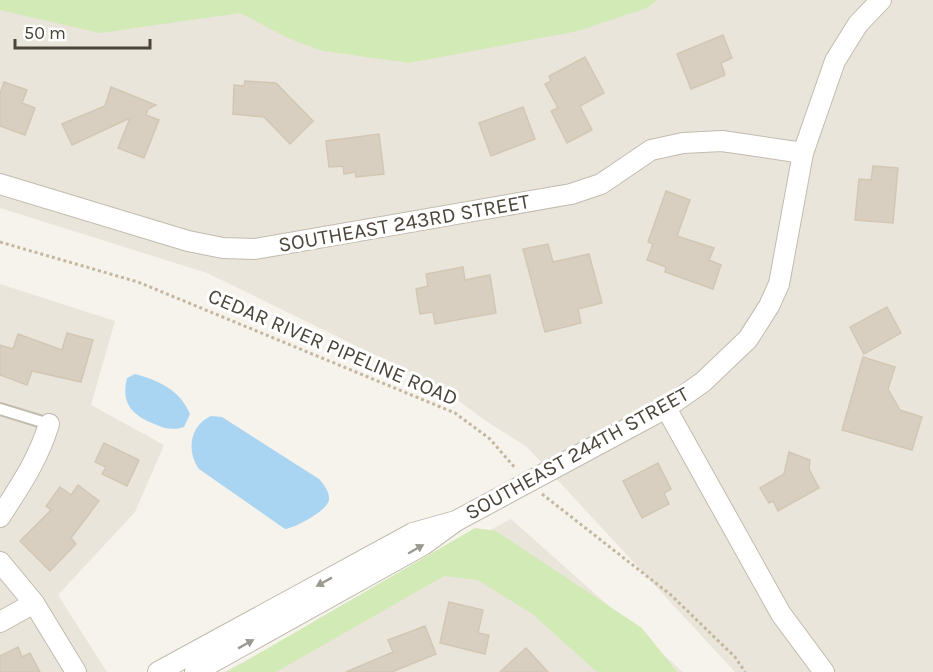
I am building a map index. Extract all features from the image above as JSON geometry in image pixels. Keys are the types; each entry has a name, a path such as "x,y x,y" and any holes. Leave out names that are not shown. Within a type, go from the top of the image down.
{"street":[{"name":"SOUTHEAST 244TH STREET","path":"195,672 423,545 456,521 666,408 703,382 730,357 748,339 769,306 779,284 803,153 835,61 858,24 881,0"},
{"name":"SOUTHEAST 243RD STREET","path":"0,184 188,241 223,248 255,249 571,194 601,184 651,150 683,143 722,141 803,153"},
{"path":"666,408 781,614 824,672"},
{"path":"0,517 32,469 49,424"},
{"name":"SOUTHEAST 244TH STREET","path":"158,672 413,533 456,521"},
{"path":"0,562 34,603 76,672"},
{"path":"0,622 34,603"}],"lane":[{"path":"0,409 49,424"}],"path":[{"name":"CEDAR RIVER PIPELINE ROAD","path":"0,242 138,282 454,413 490,439 527,482 671,596 735,657 745,672"}],"shaded area":[{"path":"0,0 933,0 933,672 735,672 527,447 486,421 437,385 207,273 0,208"},
{"path":"0,284 115,321 91,405 164,445 135,512 58,595 107,672 0,672"},
{"path":"511,519 683,672 224,672"}],"green space":[{"path":"0,0 657,0 647,8 578,31 409,63 323,51 290,39 240,13 100,33 0,10"},
{"path":"475,528 496,531 642,628 677,672 597,672 531,613 478,580 444,576 276,672 227,672"}],"water":[{"path":"135,374 161,383 181,399 190,414 184,427 164,428 138,416 133,411 125,394 125,386 127,378"},
{"path":"211,416 222,417 319,479 329,494 327,504 310,518 285,529 199,469 192,454 192,439 198,426"}],"building":[{"path":"723,35 732,58 721,63 725,75 691,89 677,54"},
{"path":"585,57 604,93 580,106 592,130 567,143 551,111 558,108 545,84 551,81 549,76"},
{"path":"245,81 276,83 313,121 290,144 264,117 233,114 234,85 244,86"},
{"path":"4,82 27,90 22,103 35,108 25,135 0,126 0,94"},
{"path":"111,87 156,105 148,109 146,115 159,120 144,158 118,148 130,118 72,145 62,124 105,106"},
{"path":"523,107 535,139 491,156 479,123"},
{"path":"379,134 384,174 356,177 355,172 344,174 343,166 329,167 326,141"},
{"path":"873,166 898,168 893,223 855,220 859,179 871,180"},
{"path":"666,191 690,200 677,236 714,248 709,260 721,265 713,289 665,272 666,267 647,260 653,244 648,242"},
{"path":"548,244 553,262 589,254 602,303 578,309 581,323 545,332 523,249"},
{"path":"463,267 465,280 490,275 496,313 435,324 433,312 420,314 416,289 428,286 426,274"},
{"path":"887,307 901,333 864,354 850,327"},
{"path":"67,333 93,340 81,382 32,371 27,385 0,375 0,345 13,349 18,334 62,350"},
{"path":"863,357 895,367 888,389 900,410 922,417 912,450 842,430"},
{"path":"104,443 139,460 127,486 102,474 106,467 95,462"},
{"path":"789,452 810,460 809,469 819,488 778,511 773,501 769,503 760,488 784,474"},
{"path":"658,463 671,489 664,493 669,504 642,518 623,481"},
{"path":"78,485 99,501 71,538 76,544 50,571 20,541 51,510 46,506 60,487 71,495"},
{"path":"449,602 483,610 478,633 489,635 485,654 440,643"},
{"path":"425,626 436,654 392,672 346,672 393,652 388,640"},
{"path":"18,647 22,657 30,653 40,672 0,672 0,656"},
{"path":"526,648 548,672 500,672"}]}
